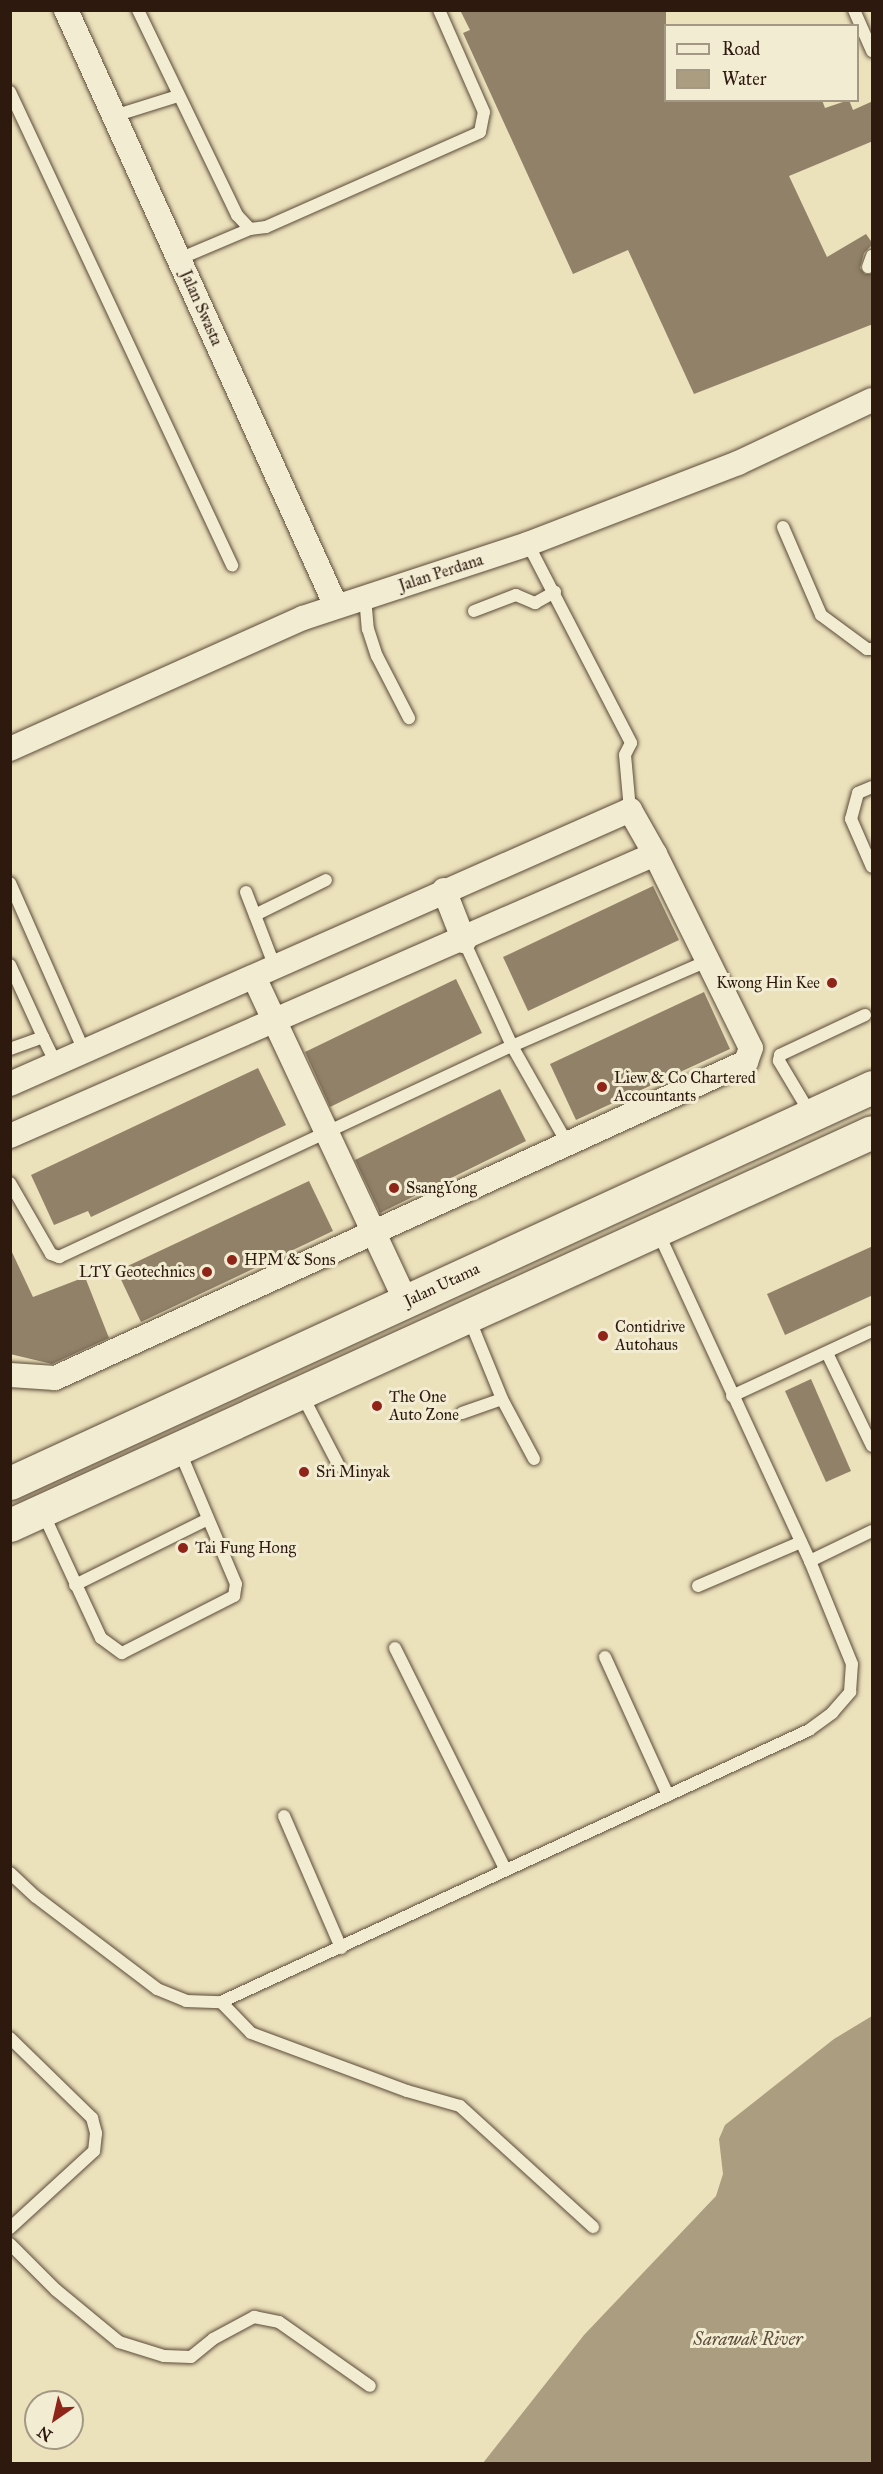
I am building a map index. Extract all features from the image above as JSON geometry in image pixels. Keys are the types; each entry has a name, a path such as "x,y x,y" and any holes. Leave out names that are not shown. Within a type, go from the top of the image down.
{"main road":[{"name":"Jalan Utama","path":"10,1483 873,1087"},
{"path":"10,1525 658,1232 873,1132"}],"street":[{"name":"Jalan Swasta","path":"66,10 336,606"},
{"name":"Jalan Perdana","path":"10,749 336,606 528,544 738,463 873,400"},
{"path":"10,1084 444,890 630,810 710,960 750,1048 746,1062 372,1231 55,1378 10,1375"},
{"path":"10,1136 464,940 655,854"},
{"path":"444,890 464,940"},
{"path":"264,972 277,1021 327,1135 406,1302"}],"lane":[{"path":"138,10 237,215 250,229"},
{"path":"179,259 250,229 298,213 480,132 484,112 440,10"},
{"path":"854,10 869,35 873,51"},
{"path":"10,92 232,565"},
{"path":"114,116 178,96"},
{"path":"783,527 821,615 867,649 873,649"},
{"path":"528,544 555,592 631,743 624,755 630,810"},
{"path":"474,611 516,595 535,603 555,592"},
{"path":"365,597 368,629 377,656 409,718"},
{"path":"873,787 858,793 851,819 873,867"},
{"path":"255,915 326,880"},
{"path":"10,884 84,1051"},
{"path":"246,892 255,915 264,972"},
{"path":"464,940 512,1046 567,1143"},
{"path":"10,1183 51,1254 59,1257 327,1135 512,1046 710,960"},
{"path":"10,965 56,1064"},
{"path":"812,1115 779,1061 780,1055 865,1016"},
{"path":"10,1049 43,1037"},
{"path":"10,1873 36,1898 157,1989 186,2001 221,2002 809,1730 832,1713 850,1692 852,1664 810,1561 658,1232"},
{"path":"469,1318 502,1399 534,1459"},
{"path":"732,1396 873,1331"},
{"path":"827,1353 873,1446"},
{"path":"302,1393 339,1466"},
{"path":"462,1413 502,1399"},
{"path":"41,1510 101,1638 122,1653 234,1596 236,1584 206,1520 178,1449"},
{"path":"75,1585 206,1520"},
{"path":"810,1561 873,1531"},
{"path":"698,1586 801,1542"},
{"path":"395,1648 505,1869"},
{"path":"605,1657 668,1796"},
{"path":"284,1816 341,1948"},
{"path":"221,2002 251,2032 407,2091 460,2106 593,2227"},
{"path":"10,2038 92,2118 96,2133 94,2151 10,2228"},
{"path":"10,2244 47,2282 119,2342 164,2356 191,2356 254,2317 279,2322 370,2386"}],"water":[{"name":"Sarawak River","path":"872,2016 872,2463 483,2463 584,2335 716,2196 723,2174 719,2139 725,2125 834,2039"}],"building":[{"path":"460,10 666,10 664,102 823,102 825,108 850,102 853,110 873,101 873,141 789,176 827,257 866,234 873,244 864,253 860,268 865,274 873,274 873,324 694,394 628,250 573,274 463,33 470,30"},
{"path":"653,886 679,940 528,1011 503,957"},
{"path":"456,979 482,1033 330,1107 305,1052"},
{"path":"704,992 730,1049 576,1120 550,1064"},
{"path":"258,1068 286,1125 91,1217 88,1211 54,1225 31,1175"},
{"path":"500,1089 526,1141 380,1213 355,1160"},
{"path":"309,1181 333,1231 141,1322 117,1271"},
{"path":"873,1246 873,1295 785,1335 767,1294"},
{"path":"10,1248 33,1297 85,1277 109,1338 52,1364 10,1354"},
{"path":"811,1379 851,1471 826,1482 785,1391"}],"place":[{"name":"Kwong Hin Kee","path":"832,983"},
{"name":"Liew & Co Chartered Accountants","path":"602,1087"},
{"name":"SsangYong","path":"394,1188"},
{"name":"HPM & Sons","path":"232,1260"},
{"name":"LTY Geotechnics","path":"207,1272"},
{"name":"Contidrive Autohaus","path":"603,1336"},
{"name":"The One Auto Zone","path":"377,1406"},
{"name":"Sri Minyak","path":"304,1472"},
{"name":"Tai Fung Hong","path":"183,1548"}]}
